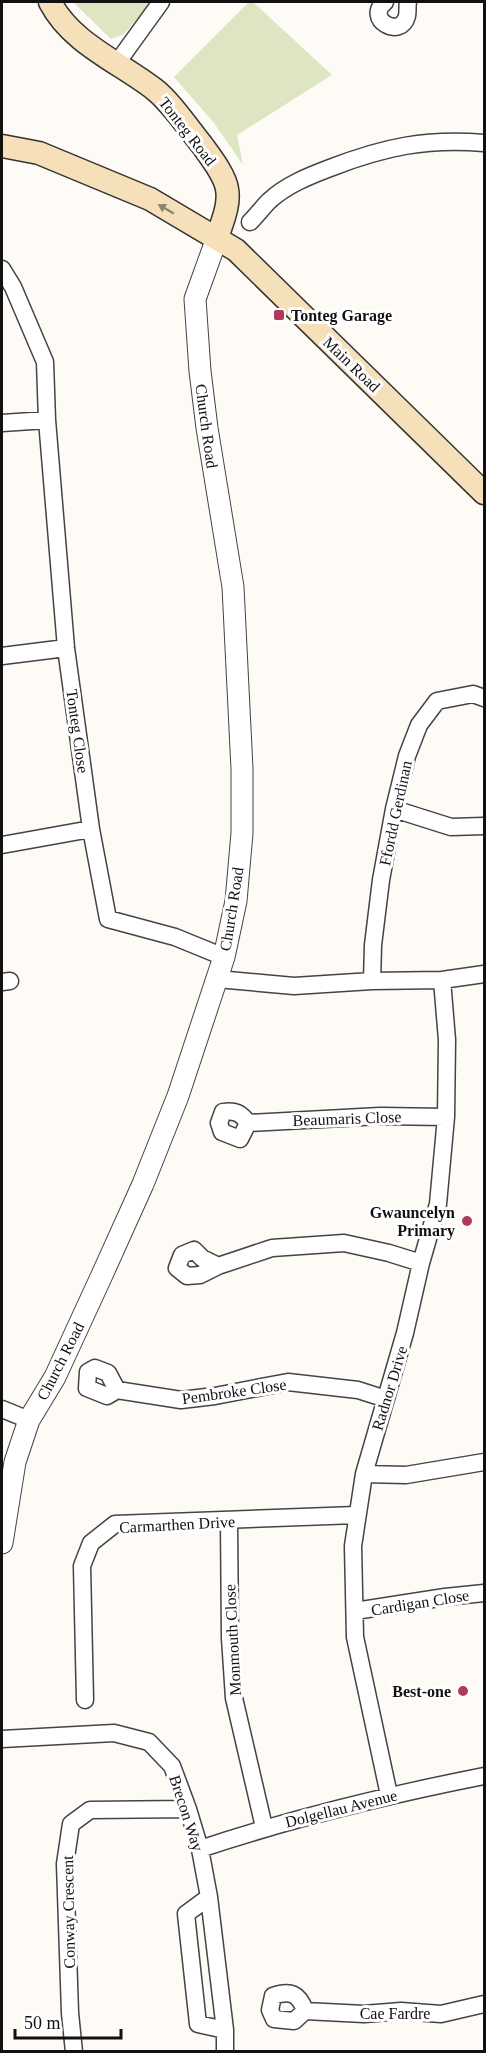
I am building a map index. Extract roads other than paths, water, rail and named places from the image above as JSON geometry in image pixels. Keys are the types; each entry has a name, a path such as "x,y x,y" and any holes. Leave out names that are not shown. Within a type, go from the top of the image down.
{"main road":[{"name":"Tonteg Road","path":"50,2 58,16 72,31 157,91 214,162 227,187 227,208 217,238"},
{"name":"Main Road","path":"2,146 39,153 150,199 236,250 484,493"}],"street":[{"path":"117,63 161,2"},
{"path":"385,2 379,12 381,20 386,26 394,27 402,24 407,18 408,2"},
{"path":"250,222 270,200 286,188 309,176 362,155 404,144 457,140 484,143"},
{"name":"Church Road","path":"2,1543 15,1462 29,1420 55,1377 143,1184 178,1096 217,979 236,901 242,833 242,769 233,587 207,428 195,299 217,238"},
{"name":"Tonteg Close","path":"2,269 13,286 45,362 47,420 66,648 91,829 108,919 175,937 224,957"},
{"path":"2,423 47,420"},
{"path":"2,656 66,648"},
{"name":"Ffordd Gerdinan","path":"372,981 373,945 381,880 394,809 407,756 418,725 437,701 473,694 484,698"},
{"path":"394,809 451,827 484,826"},
{"path":"2,845 91,829"},
{"path":"217,979 294,987 372,981 442,980 484,974"},
{"name":"Radnor Drive","path":"388,1795 355,1637 353,1546 364,1474 405,1334 421,1263 438,1204 446,1118 447,1040 442,980"},
{"name":"Beaumaris Close","path":"248,1123 380,1116 446,1118"},
{"path":"218,1266 272,1248 344,1243 421,1263"},
{"name":"Pembroke Close","path":"117,1390 181,1400 288,1382 358,1390 386,1399"},
{"path":"2,1408 29,1420"},
{"path":"364,1474 406,1475 484,1462"},
{"name":"Carmarthen Drive","path":"85,1700 82,1566 91,1543 115,1524 356,1515"},
{"name":"Monmouth Close","path":"229,1521 230,1638 234,1698 264,1827"},
{"name":"Cardigan Close","path":"355,1611 484,1593"},
{"name":"Brecon Way","path":"2,1739 114,1733 149,1742 172,1766 200,1849 209,1897 225,2030 225,2052"},
{"name":"Dolgellau Avenue","path":"200,1849 264,1827 388,1795 484,1776"},
{"name":"Conway Crescent","path":"74,2052 70,2013 65,1864 71,1824 90,1810 188,1809"},
{"path":"209,1897 186,1914 194,1994 198,2024 225,2030"},
{"name":"Cae Fardre","path":"304,2011 364,2014 401,2011 441,2014 484,2004"}],"place":[{"name":"Tonteg Garage","path":"279,315"},
{"name":"Gwauncelyn Primary","path":"467,1221"},
{"name":"Best-one","path":"463,1691"}]}
